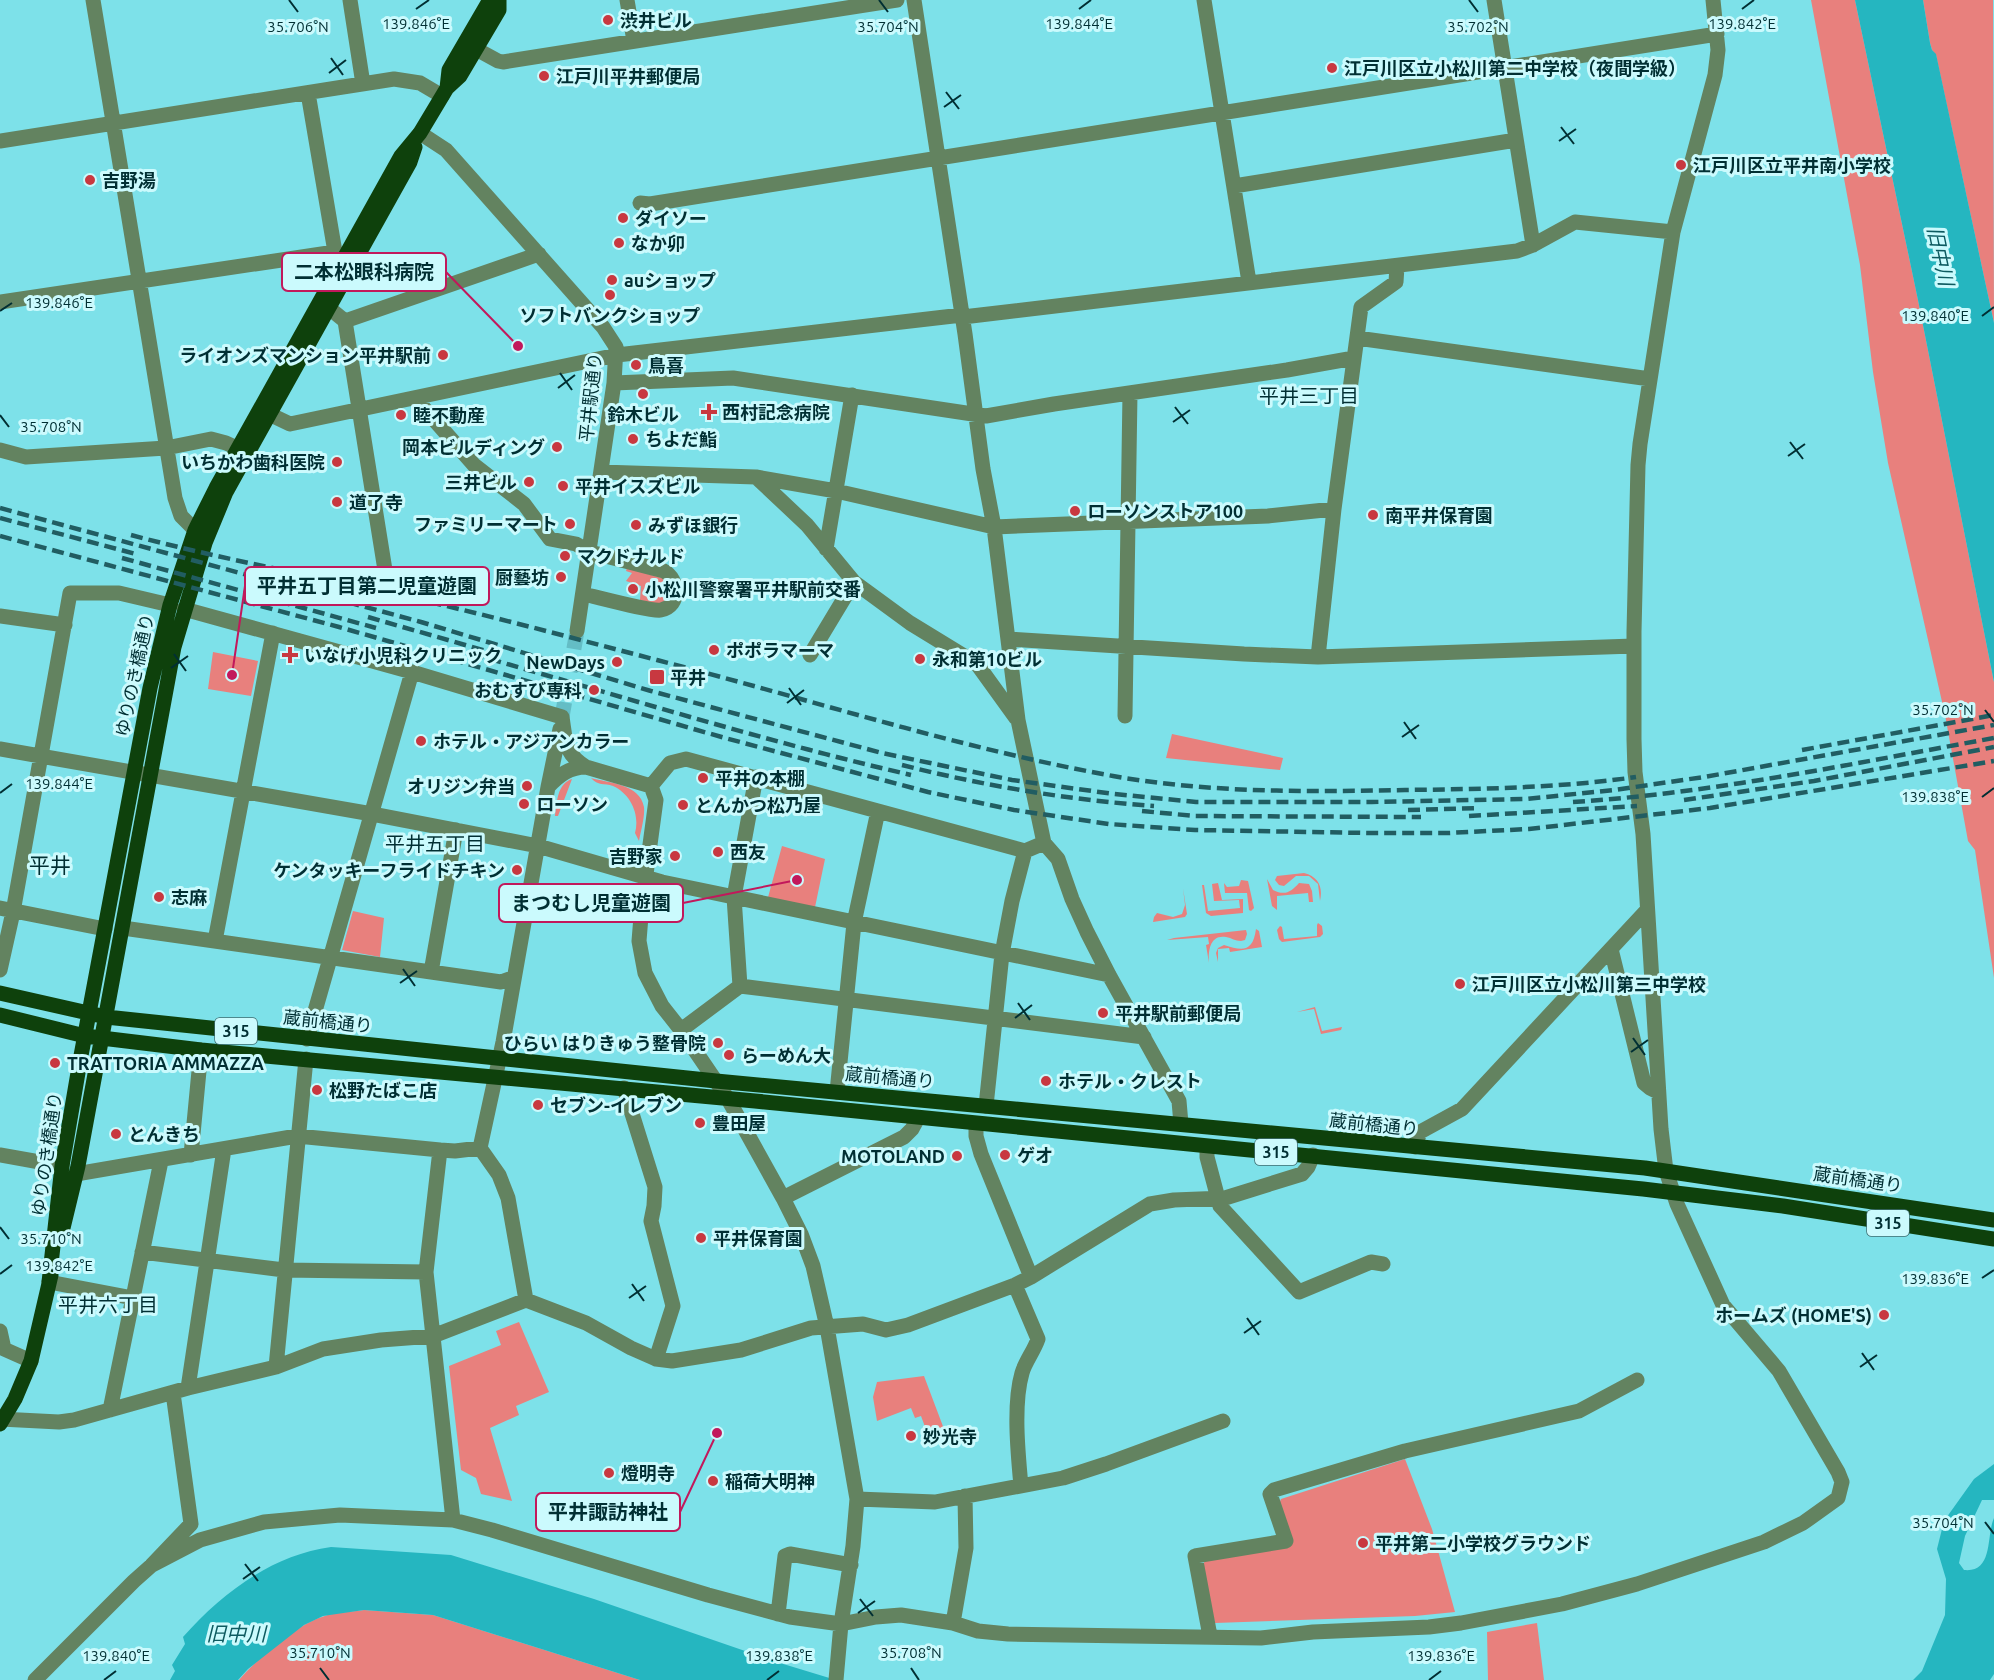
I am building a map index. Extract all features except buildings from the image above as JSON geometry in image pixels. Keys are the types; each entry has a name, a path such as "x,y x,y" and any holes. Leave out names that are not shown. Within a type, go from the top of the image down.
{"main road":[{"path":"444,92 449,70 488,3 492,0"},
{"path":"444,92 460,76 499,10 499,0"},
{"name":"ゆりのき橋通り","path":"1,1421 15,1400 31,1361 76,1174 174,647 177,607 195,530 340,253 401,156 420,133 444,92"},
{"name":"ゆりのき橋通り","path":"49,1282 62,1167 160,641 226,492 410,162 420,133"},
{"name":"蔵前橋通り","path":"0,993 106,1017 499,1058"},
{"name":"315","path":"0,1015 85,1036 201,1050 728,1099"},
{"name":"315","path":"499,1058 716,1082"},
{"name":"蔵前橋通り","path":"716,1082 1666,1171 1994,1220"},
{"name":"蔵前橋通り","path":"728,1099 1673,1192 1783,1206 1994,1239"}],"street":[{"path":"93,0 175,498 181,516 195,530"},
{"path":"350,0 363,84"},
{"path":"627,0 634,41"},
{"path":"476,49 503,62 897,0"},
{"path":"914,0 977,416 983,470 994,527 1018,720 1044,843 1058,859 1072,899 1109,975 1179,1101 1181,1124"},
{"path":"1204,0 1249,282"},
{"path":"1494,0 1533,245"},
{"path":"152,1565 200,1540 264,1522 340,1515 453,1520 790,1617 841,1624 901,1615 953,1623 978,1631 1008,1634 1261,1638 1313,1632 1429,1627 1562,1604 1638,1584 1764,1542 1803,1523 1838,1498 1842,1482 1838,1472 1779,1371 1723,1305 1683,1218 1666,1171 1658,1092 1643,834 1635,772 1634,646 1638,465 1673,232 1715,75 1718,34 1713,0"},
{"path":"640,203 650,204 1718,34"},
{"path":"0,141 394,79 411,80 444,92"},
{"path":"0,302 340,253 308,93"},
{"name":"平井駅通り","path":"420,133 446,150 612,339 617,355 614,383 577,631"},
{"path":"1234,186 1516,140"},
{"path":"269,414 290,424 617,355 1517,251 1575,222 1673,232"},
{"path":"345,321 539,254"},
{"path":"1318,657 1334,509 1361,307 1396,282 1397,266"},
{"path":"329,308 345,321 385,570"},
{"path":"1357,338 1650,379"},
{"path":"614,383 733,378 986,416 1354,358"},
{"path":"1125,716 1130,393"},
{"path":"826,549 852,395"},
{"path":"416,398 474,465 524,504 550,539 576,544 590,552 664,571 670,574 676,586 675,597 671,605 658,611 583,594"},
{"path":"0,450 26,457 166,448 211,440 237,448"},
{"path":"601,472 756,477 836,491 994,527 1268,516 1334,509"},
{"path":"756,477 807,525 854,582 910,624 977,664 1018,720"},
{"path":"810,655 854,582"},
{"path":"0,970 6,910 40,757 70,593 119,593 177,607 412,672 562,717"},
{"path":"0,616 65,626"},
{"path":"215,941 273,633"},
{"path":"1009,639 1318,657 1634,646"},
{"path":"307,1039 412,672"},
{"path":"562,717 567,749 571,756 586,767 651,786"},
{"path":"526,1300 508,1198 499,1175 480,1148 499,1058 562,717"},
{"path":"0,749 372,814 538,846 644,877 1109,975"},
{"path":"651,786 670,763 686,759 1025,851 1044,843"},
{"path":"548,787 572,768 586,767"},
{"path":"740,987 734,897 756,777"},
{"path":"651,786 656,800 644,877 639,940 645,973 662,1006 728,1099 783,1198 801,1234 813,1266 827,1328 857,1499 836,1680"},
{"path":"837,1092 854,923 878,811"},
{"path":"431,972 456,830"},
{"path":"986,1106 1002,954 1025,851"},
{"path":"6,910 105,929"},
{"path":"1415,1147 1420,1132 1462,1109 1647,910"},
{"path":"123,928 501,982 512,978"},
{"path":"1611,949 1644,1083 1658,1092"},
{"path":"681,1030 740,987 1144,1037"},
{"path":"191,1155 201,1050"},
{"path":"276,1367 306,1059"},
{"path":"624,1088 655,1187 651,1221 672,1306 656,1359"},
{"path":"783,1198 904,1137 918,1118"},
{"path":"976,1124 976,1136 981,1154 1031,1277"},
{"path":"76,1174 297,1136 455,1151 480,1148"},
{"path":"1207,1147 1207,1157 1220,1206 1299,1292 1371,1262 1383,1264"},
{"path":"35,1680 191,1524 181,1390 208,1261 224,1149"},
{"path":"440,1150 426,1272 453,1520"},
{"path":"0,1155 62,1167"},
{"path":"1,1421 74,1420 181,1390 276,1367 323,1349 381,1340 433,1336 526,1300 586,1323 656,1359 672,1361 741,1350 811,1328 863,1324 886,1330 908,1325 1015,1285 1150,1204 1173,1200 1218,1199 1302,1174 1313,1155"},
{"path":"110,1410 161,1161"},
{"path":"142,1252 284,1270 426,1272"},
{"path":"49,1282 133,1298"},
{"path":"1015,1285 1038,1339 1022,1372 1018,1399 1021,1486"},
{"path":"0,1331 4,1349 31,1361"},
{"path":"1210,1636 1194,1556 1286,1541 1270,1494 1274,1490 1405,1451 1579,1411 1637,1380"},
{"path":"857,1499 934,1502 1063,1478 1223,1420"},
{"path":"953,1623 966,1548 965,1496"},
{"path":"778,1614 785,1556 790,1554 851,1565"}],"shaded area":[{"path":"1811,0 1855,0 1918,300 1994,682 1994,978 1975,850 1968,841 1945,715 1888,463 1873,372 1860,265"},
{"path":"1923,0 1993,0 1994,323 1936,55 1930,43"},
{"path":"627,568 669,580 668,599 657,605 640,600 641,586 626,581 632,573 626,571"},
{"path":"213,652 258,661 251,696 208,689"},
{"path":"1172,734 1283,758 1280,770 1166,758"},
{"path":"591,778 623,786 637,793 644,807 639,841 635,833 635,812 625,794 613,786 599,783"},
{"path":"572,779 558,816 555,816 561,789 567,781"},
{"path":"782,846 825,859 814,912 767,901"},
{"path":"1304,873 1313,877 1319,883 1320,901 1318,884 1309,876 1296,876 1284,886 1279,885 1275,880 1277,876"},
{"path":"1267,879 1273,890 1281,893 1290,891 1299,883 1309,884 1313,902 1309,902 1308,893 1277,896 1277,910 1272,906"},
{"path":"1241,880 1248,881 1254,908 1251,911 1247,893 1225,893 1224,883 1227,887 1239,886"},
{"path":"1218,883 1222,900 1243,899 1243,913 1211,916 1206,913 1202,885 1204,885 1208,911 1240,908 1239,900 1214,901 1212,884"},
{"path":"1183,888 1187,914 1185,917 1153,922 1157,913 1173,917 1182,914 1185,905"},
{"path":"353,911 384,918 380,957 342,950"},
{"path":"1318,923 1322,926 1323,934 1320,937 1282,942 1279,939 1277,930 1280,926 1284,939 1317,936"},
{"path":"1256,929 1259,931 1262,947 1230,952 1229,948 1218,949 1218,962 1216,953 1218,948 1224,945 1242,949 1250,946"},
{"path":"1246,930 1245,940 1239,941 1228,937 1216,938 1211,944 1209,963 1206,945 1209,944 1208,937 1167,940 1174,938"},
{"path":"1315,1007 1322,1031 1342,1027 1341,1030 1321,1034 1314,1009 1297,1012"},
{"path":"519,1322 549,1392 516,1406 519,1415 490,1428 512,1501 481,1494 476,1478 461,1470 449,1366 501,1345 496,1331"},
{"path":"924,1376 947,1437 931,1443 921,1416 915,1418 911,1408 877,1421 873,1397 877,1382"},
{"name":"平井第二小学校グラウンド","path":"1405,1459 1432,1529 1455,1612 1415,1616 1215,1623 1202,1566 1205,1561 1288,1547 1279,1504 1281,1499"},
{"path":"364,1610 433,1615 640,1680 239,1680 266,1653 300,1627 327,1615"},
{"path":"1537,1623 1544,1680 1488,1680 1487,1632"}],"water":[{"name":"旧中川","path":"1855,0 1923,0 1930,43 1936,54 1994,323 1994,682 1918,300"},
{"path":"1994,1464 1994,1500 1982,1500 1965,1536 1959,1563 1964,1570 1980,1566 1985,1559 1994,1518 1994,1674 1990,1680 1913,1680 1922,1671 1945,1615 1946,1579 1937,1549 1944,1521 1974,1479"},
{"name":"旧中川","path":"331,1547 451,1555 594,1599 836,1680 640,1680 433,1615 364,1610 323,1616 304,1625 248,1669 238,1680 170,1680 175,1671 172,1665 185,1644 183,1637 231,1591 288,1558"}],"tunnel":[{"path":"562,717 577,631"}],"railway":[{"path":"0,508 421,622 651,691 882,753 1012,780 1114,794 1196,802 1526,799 1614,790 1704,777 1994,725"},
{"path":"0,518 136,554"},
{"path":"131,535 483,615 998,752 1149,782 1259,790 1332,791 1521,787 1579,784 1636,777"},
{"path":"0,536 339,627 725,738 928,792 1014,810 1109,824 1195,830 1368,833 1448,833 1529,829 1710,808 1994,761"},
{"path":"122,558 376,628"},
{"path":"368,617 486,651"},
{"path":"472,654 746,733 911,775"},
{"path":"1802,750 1994,715"},
{"path":"1573,802 1626,798 1732,784 1994,738"},
{"path":"1684,800 1814,781 1994,747"},
{"path":"902,765 1027,791 1154,806"},
{"path":"1469,816 1637,806"},
{"path":"1408,810 1480,808"},
{"path":"1142,811 1195,816 1421,817"}],"place":[{"name":"渋井ビル","path":"608,20"},
{"name":"江戸川区立小松川第二中学校（夜間学級）","path":"1332,68"},
{"name":"江戸川平井郵便局","path":"544,76"},
{"name":"江戸川区立平井南小学校","path":"1681,165"},
{"name":"吉野湯","path":"90,180"},
{"name":"ダイソー","path":"623,218"},
{"name":"なか卯","path":"619,243"},
{"name":"auショップ","path":"612,280"},
{"name":"ソフトバンクショップ","path":"610,295"},
{"name":"二本松眼科病院","path":"518,346"},
{"name":"ライオンズマンション平井駅前","path":"443,355"},
{"name":"鳥喜","path":"636,365"},
{"name":"鈴木ビル","path":"643,394"},
{"name":"西村記念病院","path":"709,412"},
{"name":"睦不動産","path":"401,415"},
{"name":"ちよだ鮨","path":"633,439"},
{"name":"岡本ビルディング","path":"557,447"},
{"name":"いちかわ歯科医院","path":"337,462"},
{"name":"三井ビル","path":"529,482"},
{"name":"平井イスズビル","path":"563,486"},
{"name":"道了寺","path":"337,502"},
{"name":"ローソンストア100","path":"1075,511"},
{"name":"南平井保育園","path":"1373,515"},
{"name":"ファミリーマート","path":"570,524"},
{"name":"みずほ銀行","path":"636,525"},
{"name":"マクドナルド","path":"565,556"},
{"name":"厨藝坊","path":"561,577"},
{"name":"小松川警察署平井駅前交番","path":"633,589"},
{"name":"ポポラマーマ","path":"714,650"},
{"name":"いなげ小児科クリニック","path":"290,655"},
{"name":"永和第10ビル","path":"920,659"},
{"name":"NewDays","path":"617,662"},
{"name":"平井五丁目第二児童遊園","path":"232,675"},
{"name":"平井","path":"657,677"},
{"name":"おむすび専科","path":"594,690"},
{"name":"ホテル・アジアンカラー","path":"421,741"},
{"name":"平井の本棚","path":"703,778"},
{"name":"オリジン弁当","path":"527,786"},
{"name":"ローソン","path":"524,804"},
{"name":"とんかつ松乃屋","path":"683,805"},
{"name":"西友","path":"718,852"},
{"name":"吉野家","path":"675,856"},
{"name":"ケンタッキーフライドチキン","path":"517,870"},
{"name":"まつむし児童遊園","path":"797,880"},
{"name":"志麻","path":"159,897"},
{"name":"江戸川区立小松川第三中学校","path":"1460,984"},
{"name":"平井駅前郵便局","path":"1103,1013"},
{"name":"ひらい はりきゅう整骨院","path":"718,1043"},
{"name":"らーめん大","path":"729,1055"},
{"name":"TRATTORIA AMMAZZA","path":"55,1063"},
{"name":"ホテル・クレスト","path":"1046,1081"},
{"name":"松野たばこ店","path":"317,1090"},
{"name":"セブン-イレブン","path":"538,1105"},
{"name":"豊田屋","path":"700,1123"},
{"name":"とんきち","path":"116,1134"},
{"name":"ゲオ","path":"1005,1155"},
{"name":"MOTOLAND","path":"957,1156"},
{"name":"平井保育園","path":"701,1238"},
{"name":"ホームズ (HOME'S)","path":"1884,1315"},
{"name":"平井諏訪神社","path":"717,1433"},
{"name":"妙光寺","path":"911,1436"},
{"name":"燈明寺","path":"609,1473"},
{"name":"稲荷大明神","path":"713,1481"},
{"name":"平井第二小学校グラウンド","path":"1363,1543"}],"district":[{"name":"平井三丁目","path":"1309,395"},
{"name":"平井五丁目","path":"435,843"},
{"name":"平井","path":"50,865"},
{"name":"平井六丁目","path":"108,1304"}]}
